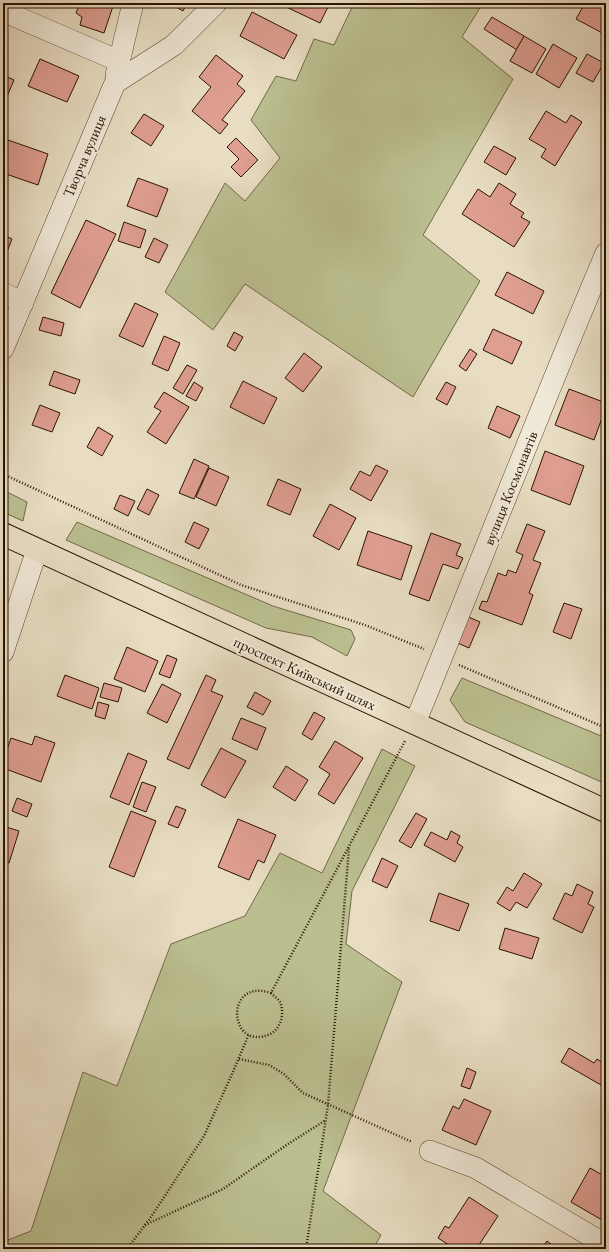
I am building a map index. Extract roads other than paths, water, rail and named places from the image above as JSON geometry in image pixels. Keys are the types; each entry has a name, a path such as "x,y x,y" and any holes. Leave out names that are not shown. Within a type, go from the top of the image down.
{"main road":[{"name":"проспект Київський шлях","path":"3,534 606,811"}],"street":[{"name":"Творча вулиця","path":"3,349 115,83 133,3"},
{"path":"115,83 174,45 216,3"},
{"path":"3,11 119,61"},
{"name":"вулиця Космонавтів","path":"415,723 558,366 606,253"},
{"path":"3,293 23,303"},
{"path":"3,652 37,550"},
{"path":"430,1151 476,1168 606,1245"}]}
